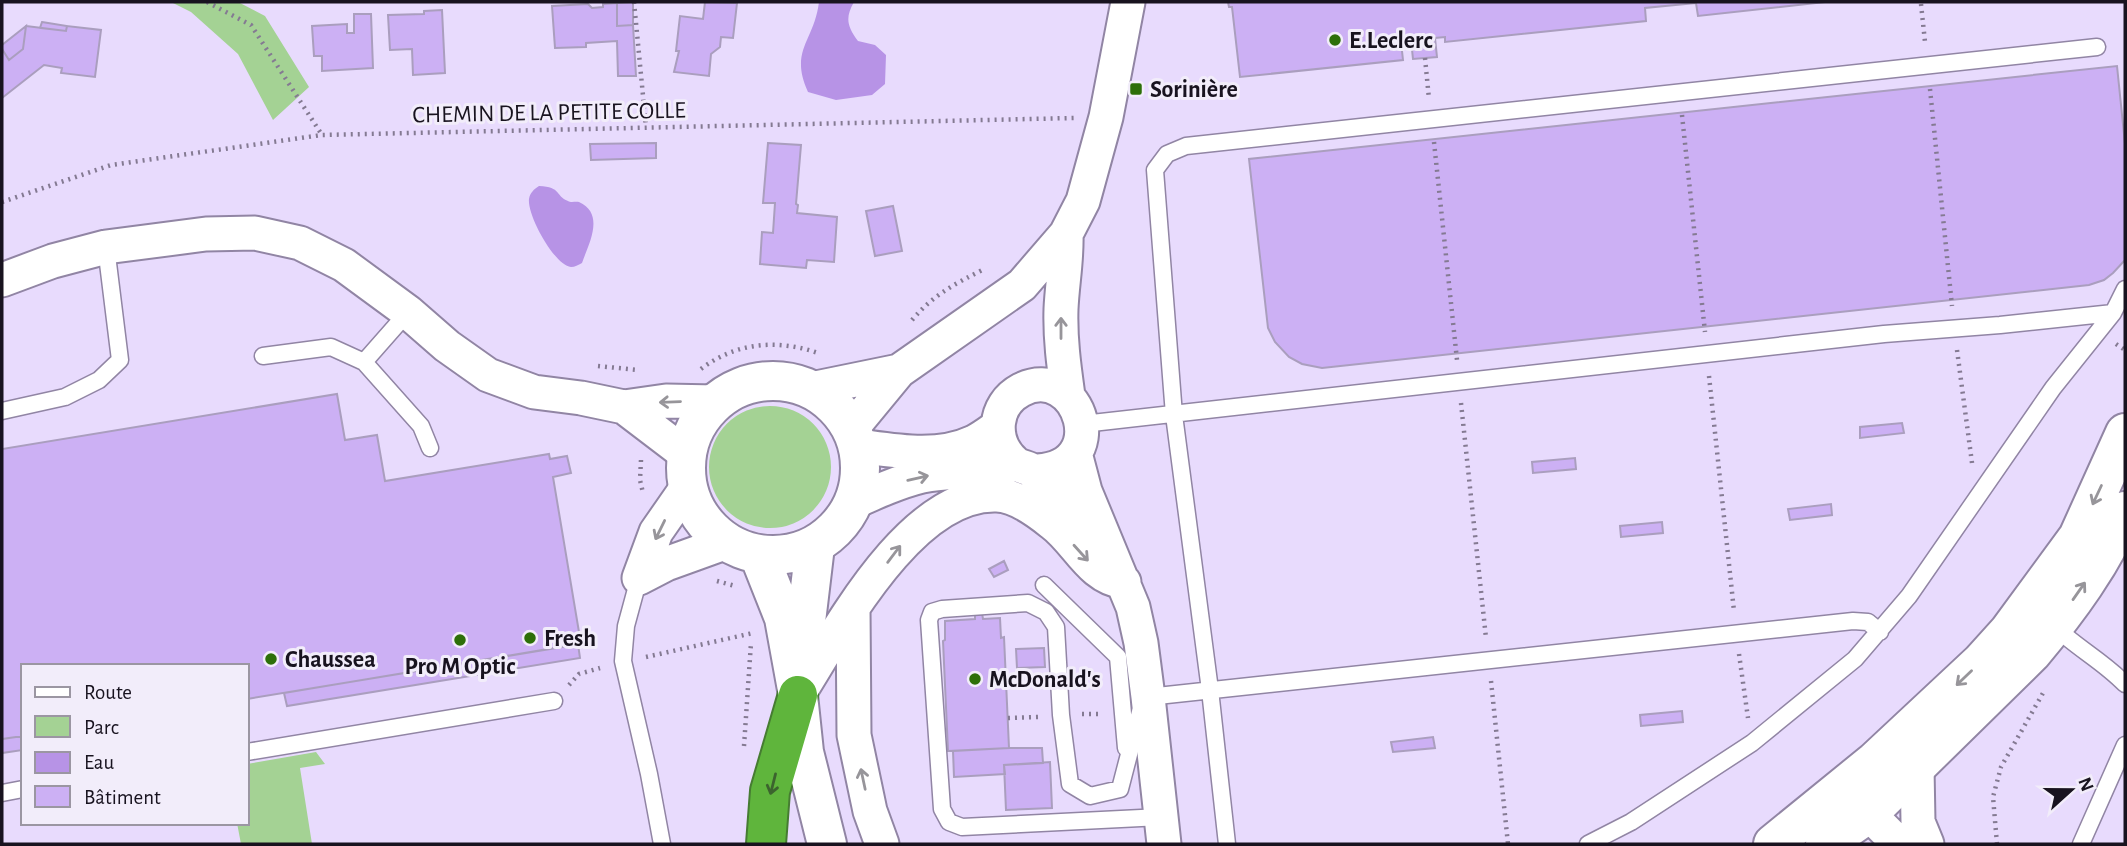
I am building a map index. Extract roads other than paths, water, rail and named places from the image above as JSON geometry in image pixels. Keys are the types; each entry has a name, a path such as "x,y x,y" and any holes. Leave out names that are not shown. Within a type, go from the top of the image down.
{"highway":[{"path":"766,844 770,791 798,695"}],"street":[{"path":"855,437 899,371 1022,285 1066,234 1083,201 1106,117 1130,10"},
{"path":"2,280 53,261 106,247 205,234 255,233 300,243 344,265 488,375 534,392 658,413 716,402"},
{"path":"1066,234 1061,347 1085,491 1124,582 1141,643 1162,831"},
{"path":"639,578 656,532 687,470 692,436 702,417 716,402 737,388 762,381 787,381 819,373 899,371"},
{"path":"639,578 679,560 743,562 788,555 815,546 838,527 854,502 861,474 855,437 819,373"},
{"path":"854,502 922,476 1024,467 1049,471 1064,465 1075,425 1054,388 1039,386 1023,389 1010,398 1001,411 997,427 1002,448 1024,467 1069,508 1102,535"},
{"path":"658,413 687,470 696,508 709,527 743,562 784,618 798,695 804,752 801,844"},
{"path":"855,437 893,451 937,453 973,442 997,427"},
{"path":"1773,844 1917,767 2032,653 2042,614 2125,433"},
{"path":"798,695 853,608 902,543 935,514 973,496 998,494 1025,505 1055,524 1100,574 1111,580 1124,582"},
{"path":"1825,844 1856,801 1981,662 2042,614 2109,549 2125,511"},
{"path":"798,695 815,546"},
{"path":"853,608 854,735 870,811 882,844"},
{"path":"804,752 827,844"},
{"path":"1917,767 1918,822 1927,844"},
{"path":"1856,801 1899,844"}],"lane":[{"path":"1227,844 1174,415 1156,170 1167,154 1186,146 2097,47"},
{"path":"2,411 65,397 99,380 120,360 106,247"},
{"path":"1588,844 1631,822 1752,743 1855,659 1909,596 2053,388 2113,313 2125,289"},
{"path":"364,362 408,312"},
{"path":"1075,425 1884,334 2113,313"},
{"path":"263,356 331,347 364,362 421,426 430,448"},
{"path":"639,578 626,626 623,662 662,844"},
{"path":"1044,585 1118,657 1127,761"},
{"path":"1162,831 962,827 950,822 942,809 929,620 932,612 1028,603 1046,612 1056,627 1061,715 1070,784 1090,796 1120,789 1140,712 1148,697 1861,620 1880,632"},
{"path":"2042,614 2081,650 2109,668 2125,684"},
{"path":"248,752 554,701"},
{"path":"2081,844 2125,745"},
{"path":"2,793 21,789"}],"water":[{"path":"819,2 854,2 848,17 854,36 858,41 875,45 886,55 885,84 872,95 836,100 808,92 801,66 802,56"},
{"path":"539,186 555,190 569,202 579,202 592,214 593,230 582,263 572,267 564,264 543,238 532,216 529,199"}],"place":[{"name":"E.Leclerc","path":"1335,40"},
{"name":"Sorinière","path":"1136,89"},
{"name":"Fresh","path":"530,638"},
{"name":"Pro M Optic","path":"460,640"},
{"name":"Chaussea","path":"271,659"},
{"name":"McDonald's","path":"975,679"}]}
